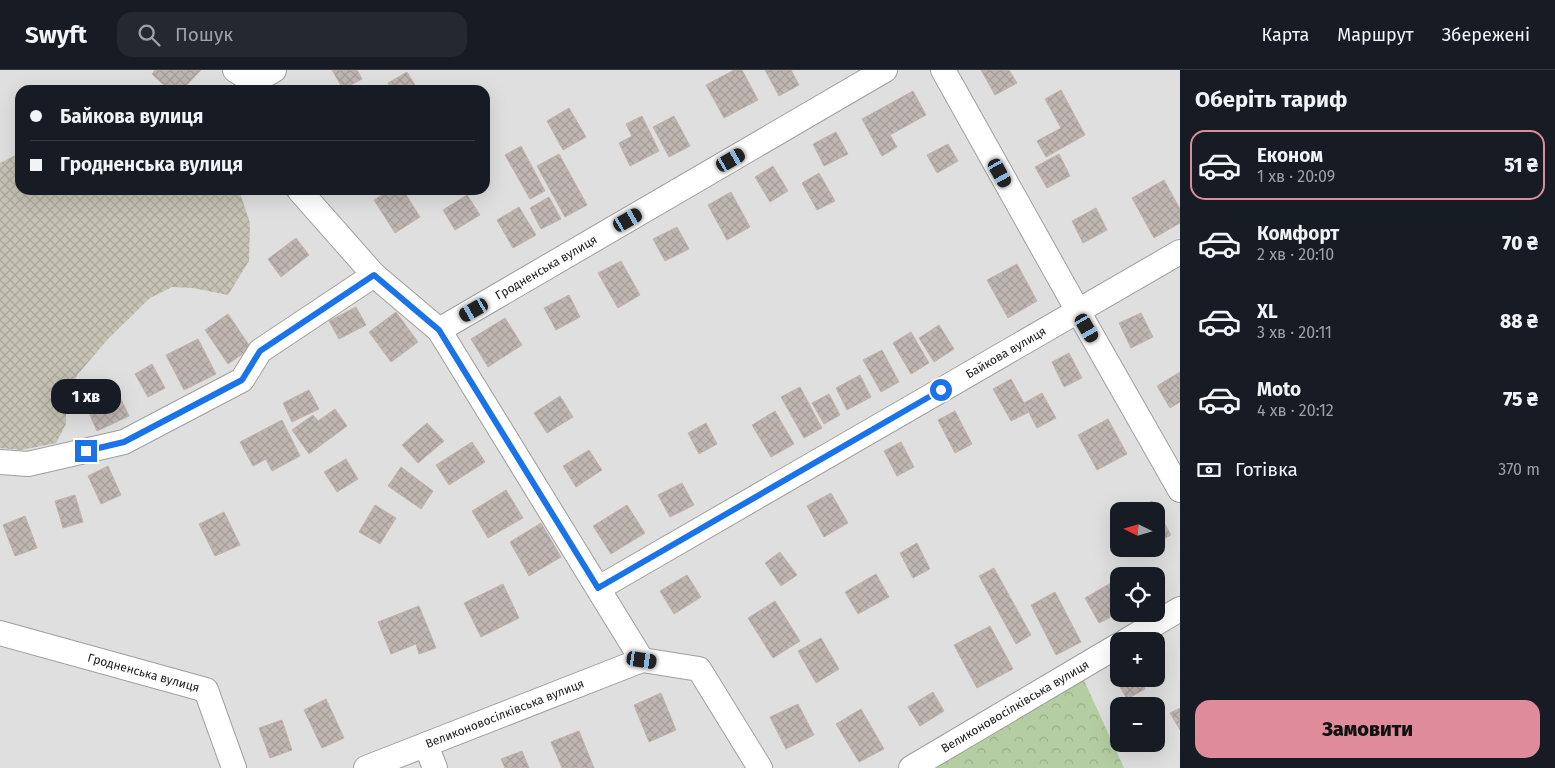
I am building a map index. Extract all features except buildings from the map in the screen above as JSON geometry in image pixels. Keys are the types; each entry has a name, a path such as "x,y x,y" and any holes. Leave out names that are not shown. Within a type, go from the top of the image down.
{"street":[{"path":"249,81 274,70"},
{"name":"Гродненська вулиця","path":"439,330 885,70"},
{"path":"943,70 1180,490"},
{"path":"303,195 374,275 439,330 642,660 699,669 760,768"},
{"name":"Байкова вулиця","path":"598,588 1180,252"},
{"path":"0,462 28,464 124,442 242,380 260,351 374,275"},
{"path":"1141,632 1180,609"},
{"name":"Гродненська вулиця","path":"0,633 206,690 234,768"},
{"name":"Великоновосілківська вулиця","path":"912,768 1110,651"},
{"name":"Великоновосілківська вулиця","path":"366,768 642,660"},
{"path":"426,745 435,768"}],"shaded area":[{"path":"0,70 1180,70 1180,768 0,768"},
{"path":"15,156 15,195 241,195 250,223 249,261 228,295 193,288 172,287 150,298 108,339 78,374 66,396 66,424 56,443 21,450 0,448 0,163"}],"green space":[{"path":"1083,678 1110,737 1110,752 1117,752 1124,768 934,768"}],"route":[{"path":"86,451 124,442 242,380 260,351 374,275 439,330 598,588 941,390"}]}
